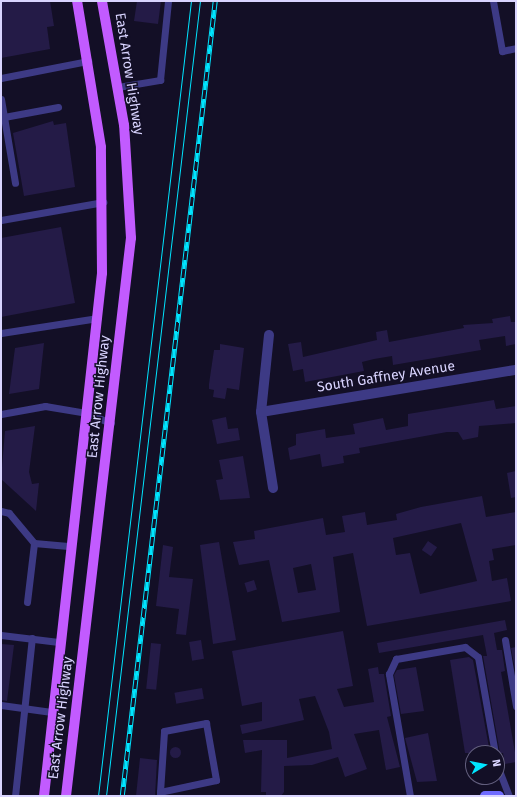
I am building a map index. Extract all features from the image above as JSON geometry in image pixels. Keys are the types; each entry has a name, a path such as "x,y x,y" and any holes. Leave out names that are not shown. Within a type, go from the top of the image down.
{"main road":[{"name":"East Arrow Highway","path":"44,796 59,642 87,413 102,273 103,202 101,147 77,1"},
{"name":"East Arrow Highway","path":"66,796 111,423 131,238 129,173 118,87 102,1"},
{"path":"485,796 499,796"}],"street":[{"path":"269,335 261,412 272,488"},
{"name":"South Gaffney Avenue","path":"261,412 516,370"}],"lane":[{"path":"118,87 160,80 168,1"},
{"path":"493,1 502,51 516,48"},
{"path":"1,78 88,61"},
{"path":"1,98 15,183"},
{"path":"4,117 58,107"},
{"path":"1,220 103,202"},
{"path":"1,333 98,318"},
{"path":"1,414 45,406 87,413 111,423"},
{"path":"1,511 9,513 34,543 71,546"},
{"path":"27,602 34,543"},
{"path":"1,635 59,642"},
{"path":"15,796 32,638"},
{"path":"505,640 516,706"},
{"path":"410,796 389,674 396,659 465,647 478,657 494,745"},
{"path":"1,705 52,712"},
{"path":"206,723 216,780 160,794 164,731 206,723"},
{"path":"505,785 509,796"}],"building":[{"path":"1,1 50,1 54,26 47,27 50,49 1,58"},
{"path":"137,1 161,1 158,24 134,21"},
{"path":"53,121 54,125 66,123 75,187 24,196 13,133"},
{"path":"61,227 75,303 1,317 1,238"},
{"path":"510,316 511,322 516,322 516,344 506,346 505,336 479,340 481,350 393,365 392,356 374,359 362,362 364,371 305,382 303,369 293,371 288,344 301,342 303,357 377,340 376,332 387,330 389,342 464,328 463,325 493,323 492,319"},
{"path":"44,343 39,389 9,394 15,348"},
{"path":"220,344 244,348 239,390 227,388 225,399 213,397 214,390 209,389 214,350 220,350"},
{"path":"494,400 496,409 516,406 516,423 479,426 478,437 463,440 458,432 447,432 359,448 360,453 343,456 344,463 322,467 320,454 290,460 288,448 296,445 296,434 325,429 326,438 355,434 353,424 383,418 386,430 408,426 408,414"},
{"path":"226,417 228,429 238,428 240,440 217,444 212,420"},
{"path":"35,426 29,472 32,484 39,483 36,511 1,479 5,431"},
{"path":"243,456 250,498 220,500 216,480 223,479 219,460"},
{"path":"516,471 516,497 511,498 507,473"},
{"path":"482,496 486,517 516,512 516,545 492,549 494,560 489,561 492,581 507,578 511,601 367,626 353,553 333,557 340,612 282,622 269,560 239,565 233,542 255,539 254,531 323,518 326,535 345,532 342,516 365,512 367,525 397,520 396,514 421,507","holes":["461,523 477,581 420,594 410,553 396,555 393,538","311,564 316,590 298,593 293,568"]},
{"path":"428,541 437,547 431,556 422,550"},
{"path":"219,542 236,640 213,644 200,545"},
{"path":"163,545 173,547 169,577 193,579 186,635 176,634 179,609 156,606"},
{"path":"254,580 257,590 247,592 244,583"},
{"path":"505,620 507,630 494,633 497,650 502,650 505,671 501,672 516,762 505,764 505,745 499,745 483,656 487,656 483,635 379,653 377,643"},
{"path":"343,631 353,686 337,689 344,707 374,702 368,669 378,667 379,674 384,674 391,716 387,717 400,767 386,770 379,730 354,734 367,769 345,777 338,757 312,765 284,766 284,792 281,796 266,796 266,792 261,792 262,750 245,753 243,740 287,740 287,758 332,749 329,732 315,696 299,699 304,720 242,734 240,725 262,721 262,702 242,706 232,651"},
{"path":"201,640 204,659 192,661 189,642"},
{"path":"151,643 161,644 156,690 146,689"},
{"path":"1,644 14,645 7,701 1,700"},
{"path":"516,647 516,669 515,669 511,648"},
{"path":"469,657 473,660 489,745 465,745 465,753 450,660"},
{"path":"416,667 424,711 401,714 394,675 397,670"},
{"path":"202,688 204,699 176,704 174,693"},
{"path":"428,733 437,781 417,782 405,738"},
{"path":"173,747 177,747 179,748 179,756 173,757 170,754 170,750"},
{"path":"140,758 157,760 155,796 136,796"}],"tram line":[{"path":"98,796 191,1"},
{"path":"106,796 200,1"}],"railway":[{"path":"122,796 215,1"}]}
